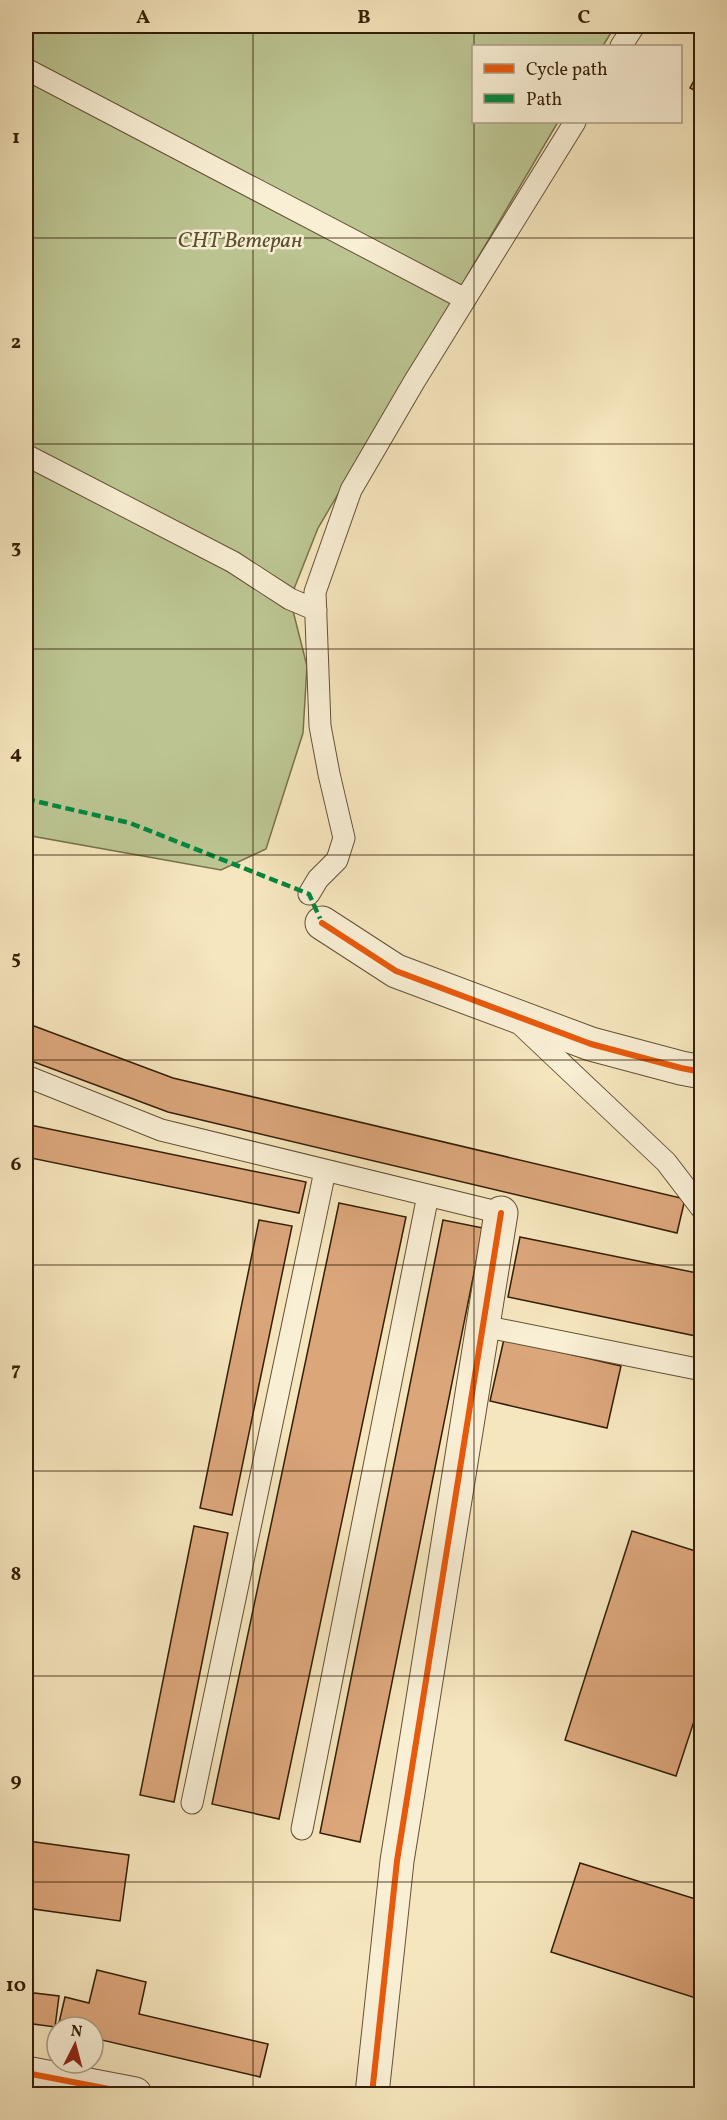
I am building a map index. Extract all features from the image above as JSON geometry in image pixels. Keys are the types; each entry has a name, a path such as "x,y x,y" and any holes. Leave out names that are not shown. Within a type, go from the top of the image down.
{"street":[{"path":"315,908 396,971 591,1044 702,1072"},
{"path":"372,2094 397,1861 501,1213"},
{"path":"26,2073 135,2094"}],"lane":[{"path":"622,45 634,26"},
{"path":"26,69 465,299"},
{"path":"315,908 318,879 337,860 344,838 320,726 315,592 351,490 465,299 574,123"},
{"path":"26,455 233,562 290,599 316,610"},
{"path":"507,1012 666,1162 702,1209"},
{"path":"26,1076 161,1130 501,1213"},
{"path":"192,1803 325,1171"},
{"path":"302,1829 428,1195"},
{"path":"483,1326 702,1370"}],"green space":[{"name":"СНТ Ветеран","path":"26,26 615,26 604,45 472,45 472,123 557,123 318,528 290,599 307,666 303,733 266,849 221,870 26,835"}],"building":[{"path":"702,66 702,94 690,88"},
{"path":"26,1023 173,1078 685,1199 677,1233 168,1112 26,1059"},
{"path":"30,1125 306,1182 299,1213 26,1157"},
{"path":"339,1203 406,1217 279,1819 212,1804"},
{"path":"259,1220 292,1226 232,1515 200,1508"},
{"path":"443,1220 483,1228 360,1842 320,1833"},
{"path":"520,1237 702,1274 702,1308 696,1336 508,1297"},
{"path":"504,1339 621,1366 607,1428 490,1401"},
{"path":"194,1526 228,1533 174,1802 140,1795"},
{"path":"632,1531 702,1553 702,1697 676,1776 565,1740"},
{"path":"28,1841 129,1855 120,1921 26,1908"},
{"path":"580,1863 702,1901 702,2000 551,1952"},
{"path":"97,1970 146,1982 139,2014 268,2044 260,2077 105,2041 105,2015 61,2015 65,1997 89,2003"},
{"path":"26,1992 59,1996 57,2015 45,2015 45,2026 26,2023"}],"marked path":[{"path":"26,799 130,823 309,894 322,923"}],"cycle path":[{"path":"322,923 396,971 591,1044 702,1072"},
{"path":"372,2094 397,1861 501,1213"},
{"path":"26,2073 135,2094"}]}
